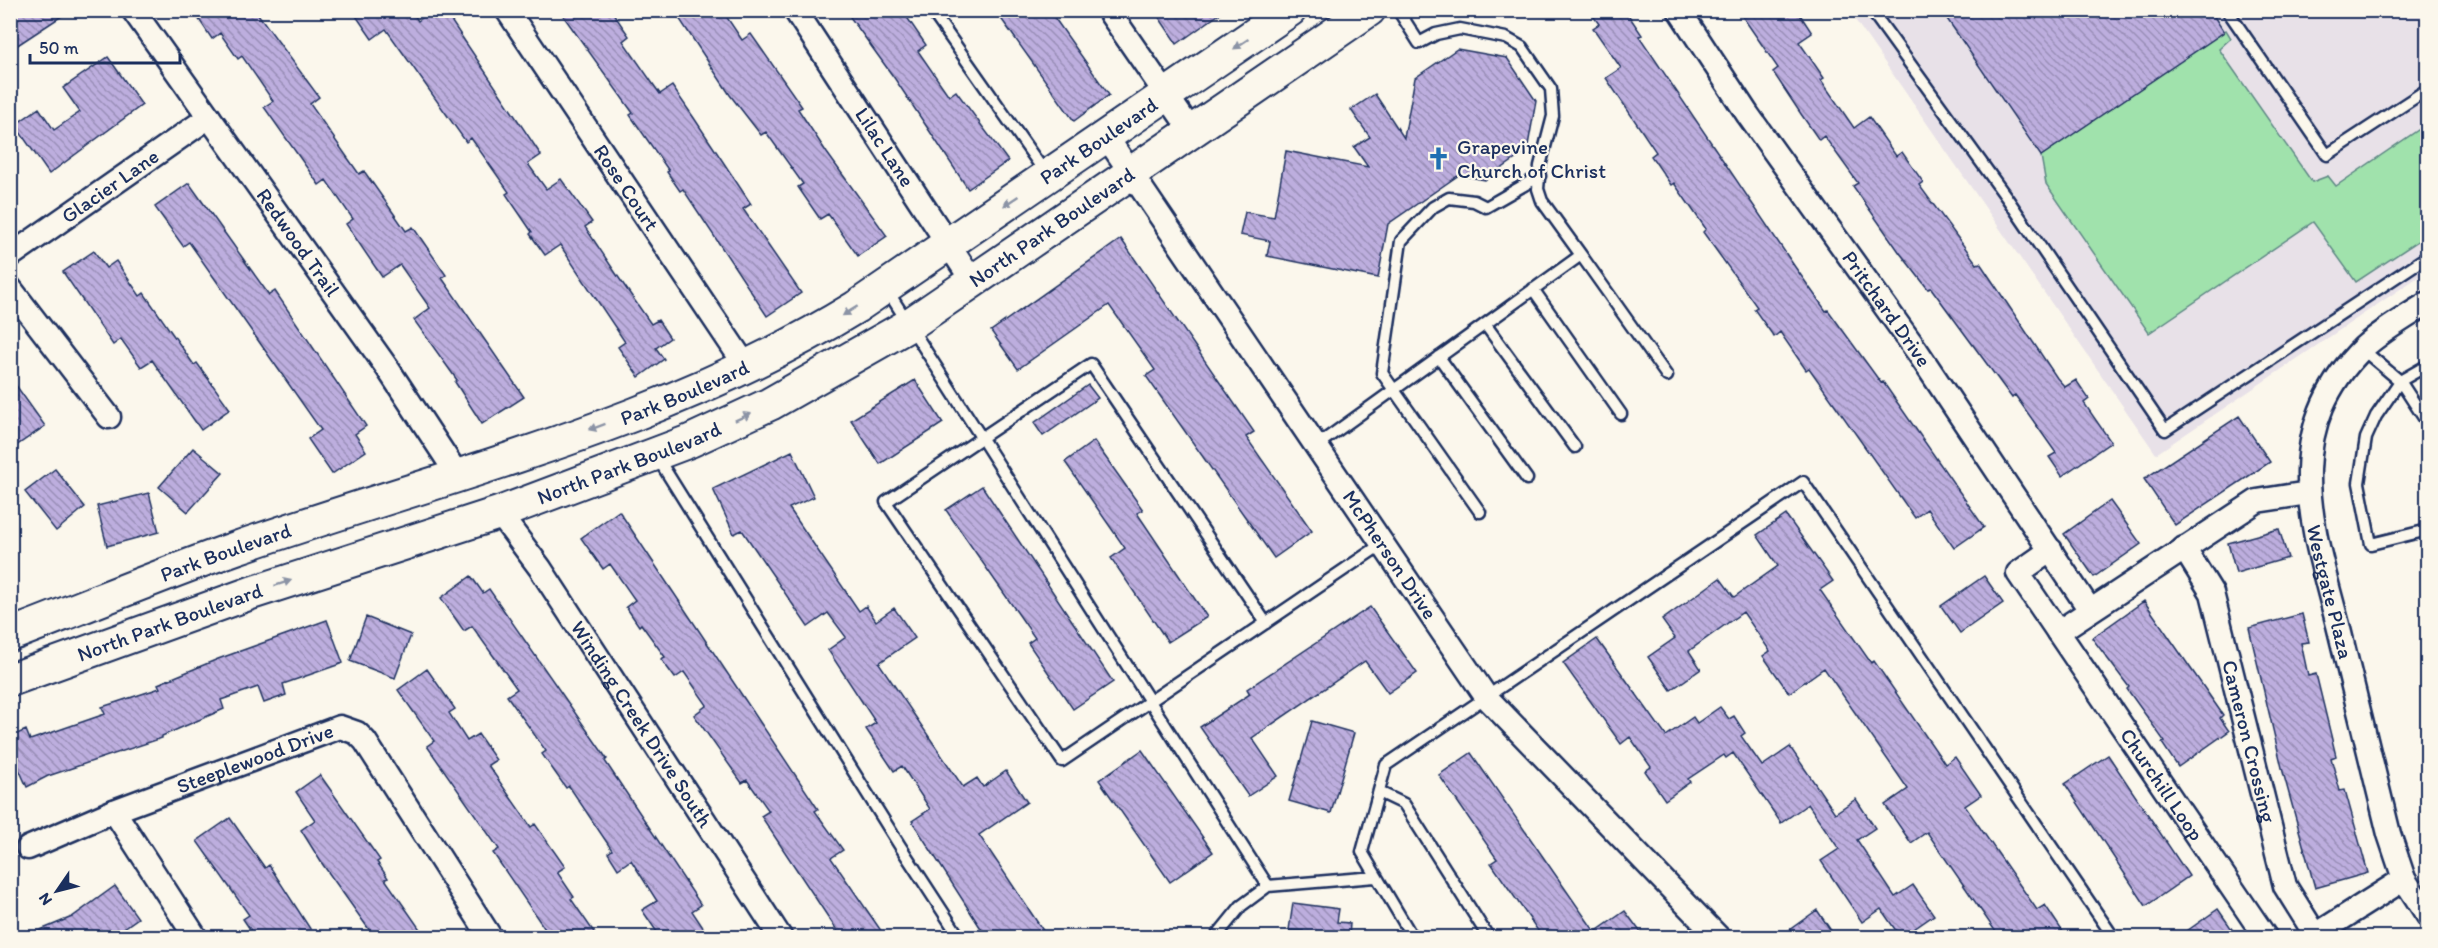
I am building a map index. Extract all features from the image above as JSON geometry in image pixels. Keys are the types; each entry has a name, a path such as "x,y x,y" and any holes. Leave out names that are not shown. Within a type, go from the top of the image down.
{"main road":[{"path":"1192,132 1369,10"},
{"name":"Park Boulevard","path":"10,635 236,549 459,477 717,381 818,331 885,288 1166,95 1274,15"},
{"name":"North Park Boulevard","path":"10,680 251,594 499,513 655,454 770,404 909,324 1192,132"},
{"path":"459,477 499,513"}],"street":[{"name":"Redwood Trail","path":"133,10 388,369 459,477"},
{"name":"Rose Court","path":"507,10 746,366"},
{"name":"Lilac Lane","path":"795,10 973,282"},
{"path":"1108,10 1192,132"},
{"name":"Pritchard Drive","path":"1679,10 1768,143 1917,351 2090,610"},
{"name":"Glacier Lane","path":"10,256 209,117"},
{"name":"McPherson Drive","path":"1106,136 1486,698 1719,938"},
{"path":"10,288 109,417"},
{"name":"Westgate Plaza","path":"2427,303 2362,349 2340,376 2317,423 2310,451 2308,494 2318,545 2381,804 2404,879 2427,916"},
{"path":"2058,632 2257,501 2308,494"},
{"name":"Winding Creek Drive South","path":"499,513 540,568 781,938"},
{"name":"Cameron Crossing","path":"2184,548 2212,593 2286,886 2313,936"},
{"name":"Churchill Loop","path":"2051,550 2018,573 2266,938"},
{"name":"Steeplewood Drive","path":"28,848 114,811 340,727 348,728 365,741 491,938"},
{"path":"114,811 196,938"},
{"path":"2313,936 2404,879"}],"lane":[{"path":"931,10 1048,176"},
{"path":"1398,10 1419,43 1436,34 1460,29 1506,38 1522,47 1551,90 1553,116 1538,189 1542,201 1667,376"},
{"path":"1871,10 2007,198 2165,430 2427,256"},
{"path":"2227,10 2327,155 2427,89"},
{"path":"1480,512 1382,373 1401,241 1433,207 1449,198 1474,201 1486,207 1540,176"},
{"path":"1316,446 1581,255"},
{"path":"885,288 1268,886"},
{"path":"1533,290 1621,414"},
{"path":"1485,324 1575,447"},
{"path":"2362,349 2400,381 2427,424"},
{"path":"1439,357 1527,479"},
{"path":"1266,623 1091,364 886,502 1062,761 1383,544"},
{"path":"2427,365 2400,381 2376,416 2366,438 2361,461 2361,504 2371,544 2427,530"},
{"path":"655,454 960,938"},
{"path":"1413,938 1375,878 1362,852 1386,765 1803,482 2114,938"},
{"path":"1378,792 1404,804 1489,938"},
{"path":"1215,938 1241,906 1268,886 1375,878"}],"shaded area":[{"path":"1849,11 2427,11 2427,271 2156,454"}],"green space":[{"path":"2226,30 2231,38 2219,49 2312,182 2328,176 2336,186 2427,124 2427,235 2356,282 2313,222 2149,333 2046,184 2041,156"}],"building":[{"path":"10,10 71,10 10,50"},
{"path":"209,10 255,10 319,97 310,104 359,174 364,171 406,231 413,227 446,275 442,278 524,397 482,424 455,382 457,380 414,320 430,308 400,265 382,277 346,224 353,219 326,180 319,185 264,107 273,101 242,56 238,59 220,33 212,39 198,18"},
{"path":"352,10 411,10 418,21 433,10 444,10 541,155 528,164 546,189 561,179 592,222 585,227 619,278 651,324 658,320 670,338 656,348 664,359 639,377 618,347 625,342 560,245 545,255 506,194 509,192 471,138 466,142 386,29 372,39"},
{"path":"559,10 611,10 629,36 623,41 660,94 672,86 694,118 751,204 743,209 801,293 767,316 683,189 680,191 667,172 669,171 630,115 633,113"},
{"path":"690,10 722,10 742,40 751,34 802,107 798,109 827,153 887,236 858,256 828,214 820,219 798,187 803,184 766,132 761,135 730,95 679,18"},
{"path":"845,10 902,10 926,45 918,51 949,96 956,91 1008,161 968,189 895,79"},
{"path":"995,10 1049,10 1109,95 1074,121"},
{"path":"1154,10 1225,10 1177,44"},
{"path":"1589,10 1625,10 1642,35 1639,36 1795,267 1881,383 1883,382 1984,527 1954,548 1927,509 1915,518 1809,368 1806,370 1780,332 1774,337 1754,309 1757,307 1703,232 1706,229 1674,183 1671,185 1651,156 1656,152 1606,78 1621,68 1593,28 1599,24"},
{"path":"1738,10 1797,10 1812,33 1799,42 1824,78 1821,80 1854,128 1869,117 1896,156 1902,152 1923,182 1919,185 1977,264 1980,263 2057,378 2065,387 2076,380 2089,399 2084,403 2111,442 2062,476 2049,457 2056,453 2015,395 2012,398 1931,288 1928,289 1900,253 1853,186 1858,183 1824,136 1819,140 1773,72 1778,68"},
{"path":"1941,10 2210,10 2224,32 2041,156"},
{"name":"Grapevine Church of Christ","path":"1457,49 1507,58 1536,101 1527,151 1485,180 1459,175 1388,224 1378,278 1267,256 1270,241 1240,235 1245,212 1274,217 1286,151 1368,167 1354,147 1370,137 1351,110 1375,94 1404,138 1415,78"},
{"path":"108,57 142,105 49,174 15,125 39,108 54,130 80,112 63,88"},
{"path":"189,183 269,295 275,291 366,426 355,434 366,451 332,474 308,439 321,430 189,242 183,246 155,207"},
{"path":"1121,239 1254,432 1246,437 1312,531 1274,558 1146,376 1155,370 1109,305 1018,369 991,331"},
{"path":"94,251 106,268 116,261 140,296 144,293 194,365 197,363 230,409 201,430 152,360 141,367 121,339 113,345 63,272"},
{"path":"10,377 45,426 10,450"},
{"path":"915,380 943,423 880,464 851,420"},
{"path":"1088,385 1098,398 1043,436 1034,423"},
{"path":"2239,416 2270,462 2175,525 2144,479"},
{"path":"1094,441 1143,510 1137,513 1207,617 1168,642 1111,558 1125,548 1065,462"},
{"path":"193,448 223,473 188,512 159,487"},
{"path":"792,451 814,497 789,508 859,611 866,606 876,621 894,608 915,638 879,663 963,787 977,778 983,787 1006,771 1027,802 979,835 1048,938 987,938 912,821 930,809 902,766 894,771 866,729 876,723 828,650 846,637 828,613 808,627 742,530 734,534 713,489"},
{"path":"55,469 85,507 56,531 25,492"},
{"path":"982,486 1113,682 1073,709 1028,643 1035,638 946,510"},
{"path":"149,493 159,532 107,546 97,506"},
{"path":"2110,501 2141,544 2094,577 2064,534"},
{"path":"619,511 818,809 815,811 843,850 831,858 886,938 842,938 761,816 769,811 747,780 742,783 694,715 707,705 684,672 675,678 661,659 665,657 626,607 635,600 610,564 603,569 581,538"},
{"path":"1786,515 1833,581 1820,590 1871,663 1874,661 1945,764 1955,757 1981,795 1965,806 2037,910 2045,905 2067,938 2000,938 1927,832 1911,843 1885,805 1908,789 1824,668 1789,693 1763,656 1770,651 1743,612 1689,651 1701,669 1671,690 1648,657 1675,638 1662,620 1720,578 1734,597 1778,566 1757,535"},
{"path":"2279,529 2288,558 2236,573 2228,543"},
{"path":"471,576 483,593 489,589 607,759 605,761 701,905 692,911 710,938 661,938 642,910 657,901 631,860 618,869 608,853 612,850 569,786 566,788 542,754 546,751 507,696 517,689 472,626 464,631 441,598"},
{"path":"1984,576 2003,603 1960,633 1941,606"},
{"path":"2144,601 2223,715 2220,718 2229,731 2178,767 2162,743 2165,742 2127,689 2129,687 2092,638"},
{"path":"1370,607 1417,673 1388,693 1365,661 1252,738 1278,776 1248,796 1200,727 1250,694 1247,689"},
{"path":"2302,614 2309,642 2301,643 2308,676 2316,674 2336,756 2331,758 2340,791 2345,790 2368,873 2315,888 2283,772 2249,628"},
{"path":"366,617 411,635 395,678 350,661"},
{"path":"327,620 343,663 283,684 286,695 264,703 258,687 221,700 224,709 162,736 162,738 48,776 27,787 19,769 10,773 10,737 26,730 30,740 105,714 102,707 160,688 158,684 218,659"},
{"path":"1597,639 1666,736 1693,717 1697,723 1720,707 1729,719 1734,716 1745,733 1741,736 1762,766 1790,747 1835,813 1856,799 1875,828 1857,840 1895,897 1913,885 1934,915 1901,938 1881,909 1862,922 1821,861 1839,849 1808,804 1781,823 1733,753 1726,758 1724,755 1688,779 1690,782 1665,800 1645,771 1651,767 1630,737 1621,744 1563,663"},
{"path":"427,669 455,709 449,713 467,741 478,734 496,760 488,765 531,827 535,824 565,867 557,872 574,897 571,899 598,938 551,938 493,853 499,849 427,746 434,741 398,690"},
{"path":"1312,721 1354,733 1331,813 1289,801"},
{"path":"1142,750 1213,852 1170,882 1099,780"},
{"path":"1471,753 1595,932 1625,911 1645,938 1543,938 1491,863 1497,859 1439,775"},
{"path":"2108,755 2189,876 2146,906 2065,784"},
{"path":"320,775 380,860 377,862 388,878 385,879 426,938 375,938 321,862 301,830 315,820 296,792"},
{"path":"230,818 265,868 269,865 316,938 256,938 243,919 249,915 197,841"},
{"path":"115,886 138,918 110,938 21,938 72,917"},
{"path":"1293,903 1339,909 1337,922 1350,923 1349,938 1302,938 1303,931 1289,930"},
{"path":"2218,909 2238,938 2177,938"},
{"path":"1817,910 1836,938 1778,938"}],"place":[{"name":"Grapevine Church of Christ","path":"1439,159"}]}
